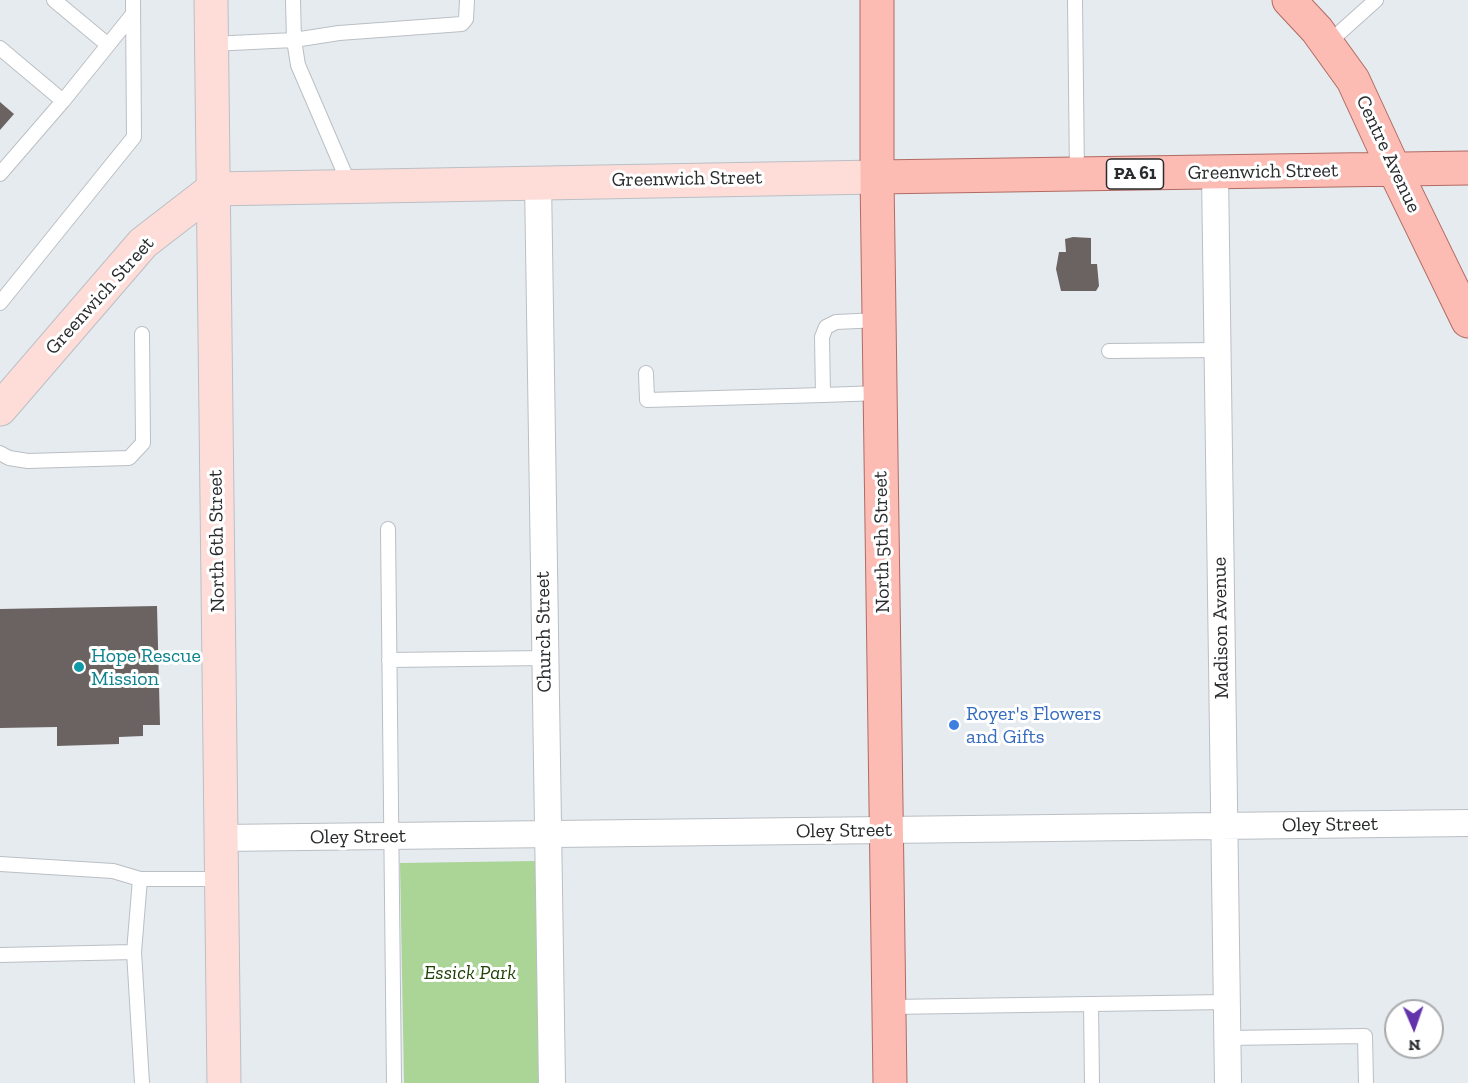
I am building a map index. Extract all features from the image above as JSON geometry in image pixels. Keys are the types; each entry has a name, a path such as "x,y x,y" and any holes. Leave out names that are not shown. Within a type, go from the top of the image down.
{"main road":[{"name":"North 5th Street","path":"877,0 877,177 890,1083"},
{"name":"Centre Avenue","path":"1289,0 1327,44 1353,80 1468,321"},
{"name":"Greenwich Street","path":"877,177 1468,168"}],"street":[{"name":"North 6th Street","path":"211,0 224,1083"},
{"name":"Madison Avenue","path":"1215,172 1228,1083"},
{"name":"Greenwich Street","path":"0,409 143,243 213,189 538,181 877,177"},
{"name":"Church Street","path":"538,181 552,1083"},
{"name":"Oley Street","path":"220,838 1468,823"}],"lane":[{"path":"54,0 108,45"},
{"path":"292,0 298,65 350,186"},
{"path":"211,44 294,40 339,33 462,24 466,19 466,0"},
{"path":"1075,0 1077,174"},
{"path":"1327,44 1376,0"},
{"path":"0,174 108,45 133,7"},
{"path":"0,303 134,137 133,7"},
{"path":"0,48 63,101"},
{"path":"823,395 822,338 826,327 836,322 879,320"},
{"path":"0,453 9,459 28,461 129,458 143,443 142,334"},
{"path":"1109,351 1218,350"},
{"path":"646,373 647,400 880,393"},
{"path":"388,530 394,1083"},
{"path":"389,660 544,658"},
{"path":"0,864 113,871 140,879 221,879"},
{"path":"140,879 134,952 142,1083"},
{"path":"0,955 134,952"},
{"path":"889,1007 1227,1002"},
{"path":"1091,1004 1092,1083"},
{"path":"1227,1038 1365,1036 1366,1083"}],"green space":[{"name":"Essick Park","path":"535,861 540,1083 404,1083 400,863"}],"building":[{"path":"0,102 14,114 0,130"},
{"path":"1091,238 1091,264 1097,264 1099,286 1096,291 1061,291 1056,269 1059,252 1066,252 1065,239"},
{"name":"Hope Rescue Mission","path":"157,606 160,725 143,725 143,736 119,737 119,744 57,746 57,727 0,728 0,609"}],"place":[{"name":"Hope Rescue Mission","path":"79,667"},
{"name":"Royer's Flowers and Gifts","path":"954,725"}]}
